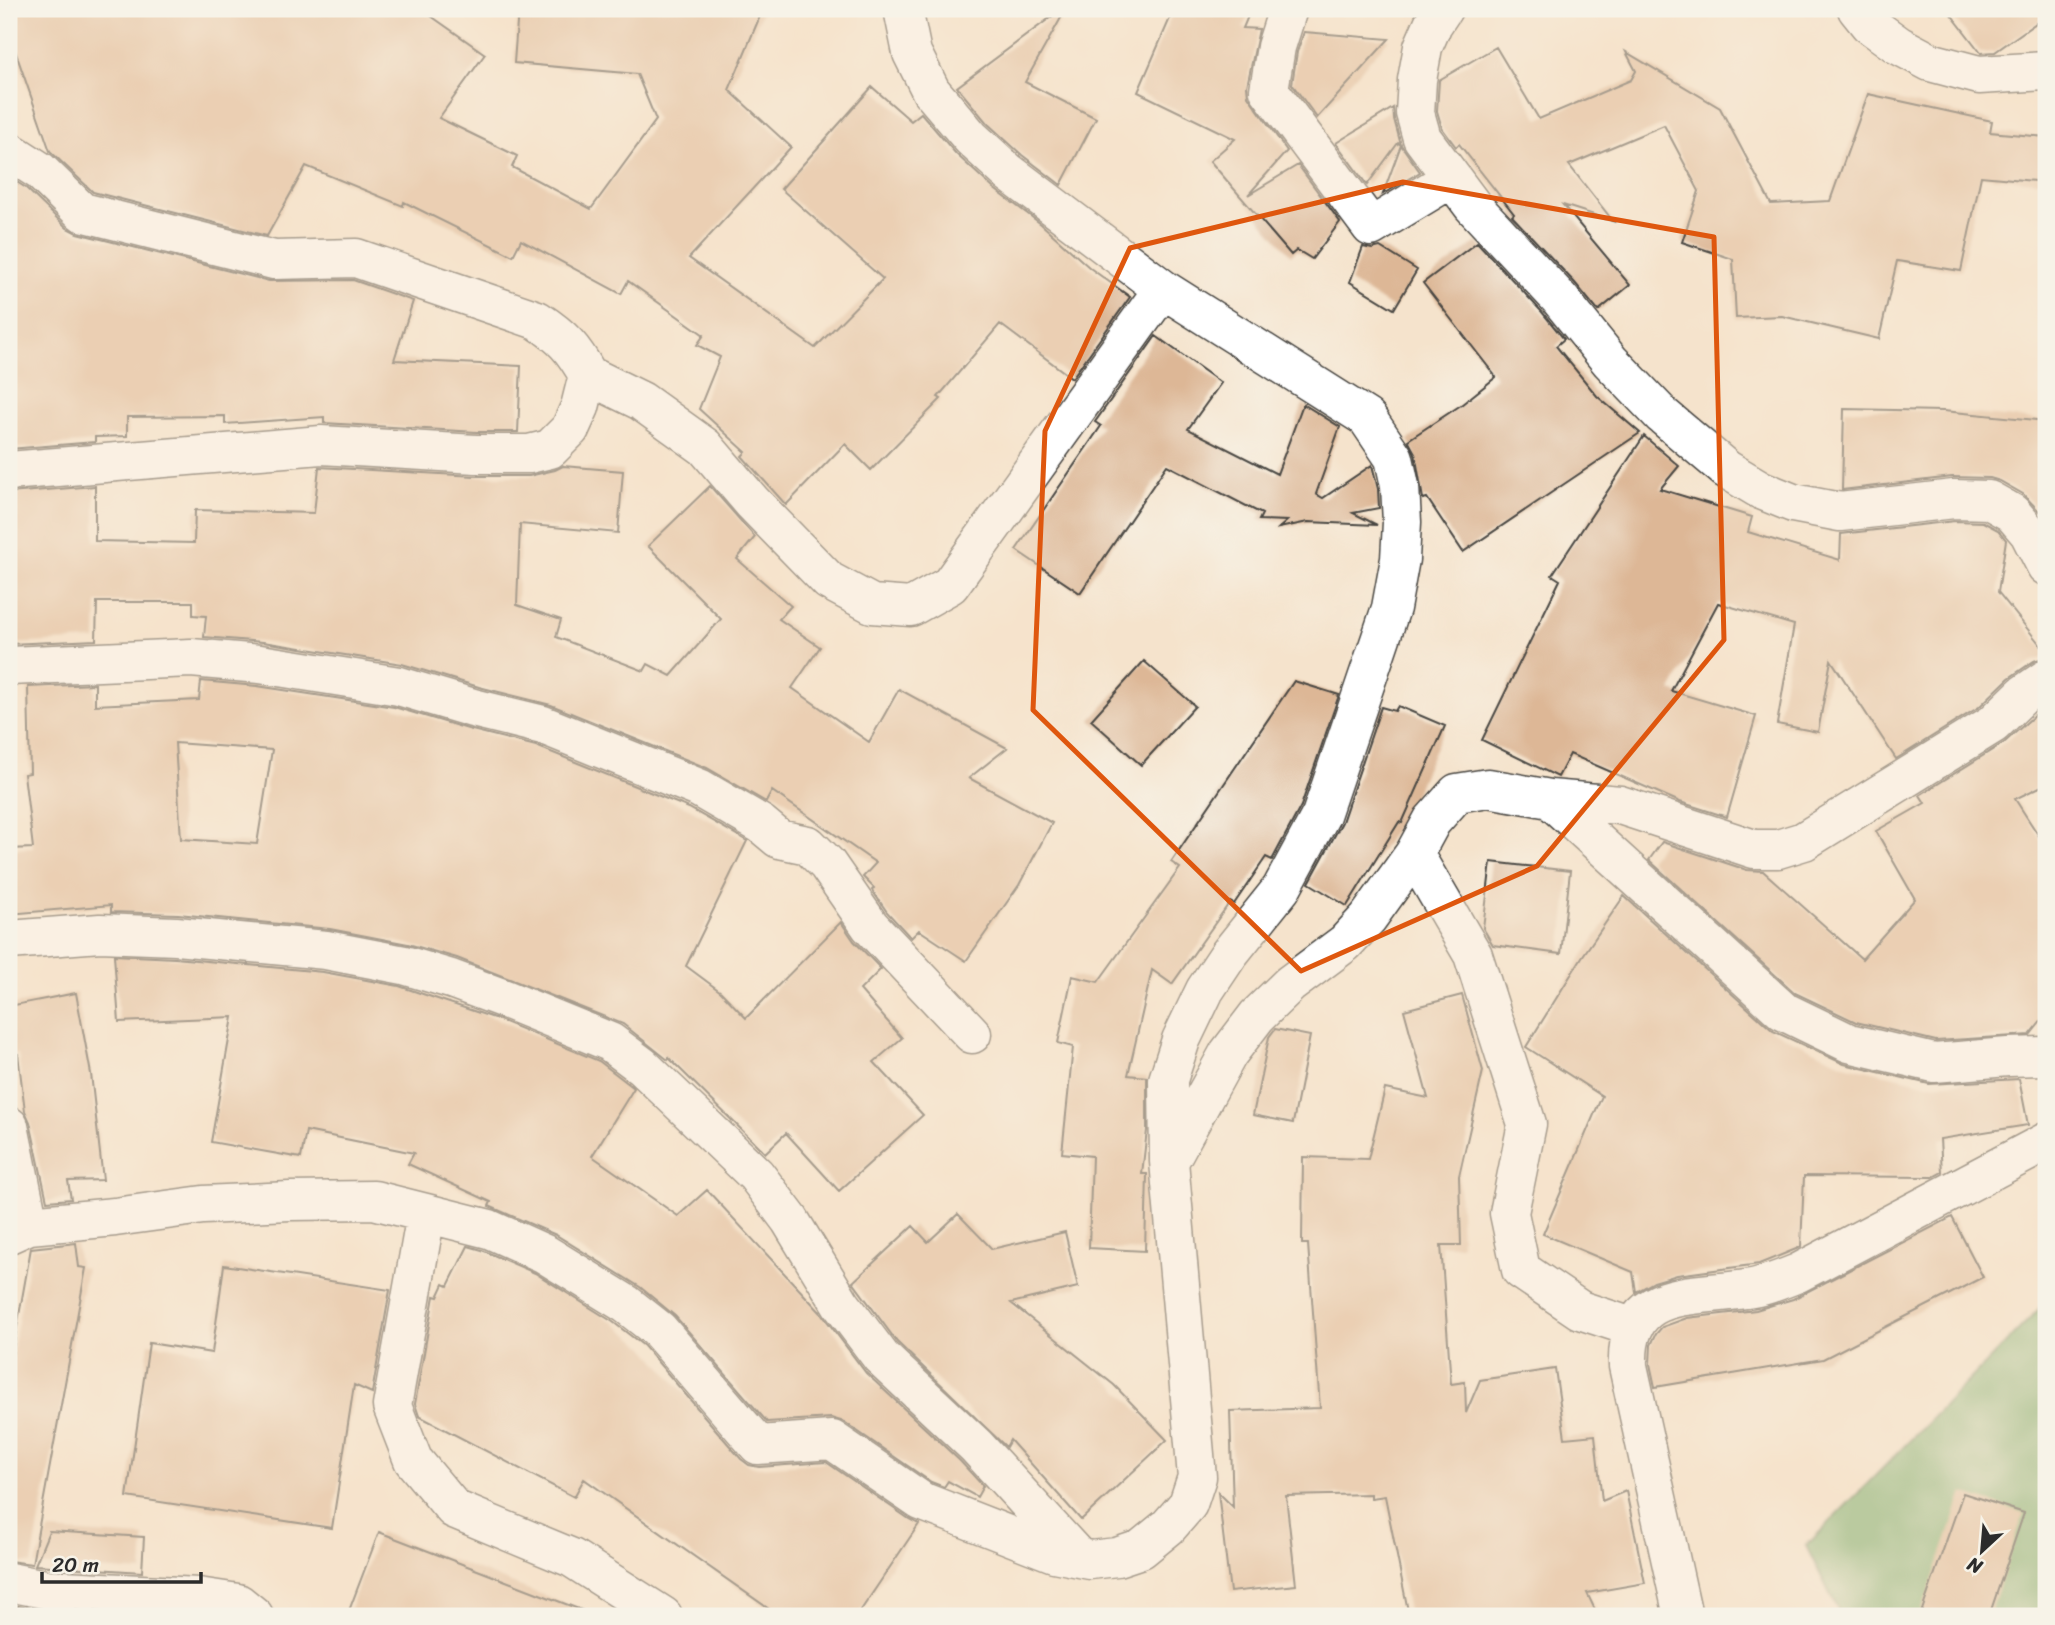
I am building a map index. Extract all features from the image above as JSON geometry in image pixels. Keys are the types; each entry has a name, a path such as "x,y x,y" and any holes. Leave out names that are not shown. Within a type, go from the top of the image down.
{"street":[{"path":"9,1126 19,1230 203,1205 374,1200 489,1229 545,1254 626,1304 659,1330 758,1445 832,1440 921,1501 1054,1553 1090,1560 1117,1557 1141,1549 1168,1527 1188,1504 1197,1477 1170,1161 1168,1080 1181,1040 1205,990 1229,954 1281,889 1321,815 1391,608 1400,559 1400,486 1394,458 1367,418 1163,289 1008,172 971,138 931,91 912,53 903,9"},
{"path":"1287,9 1276,47 1269,90 1371,227 1452,178"},
{"path":"1443,9 1423,47 1417,80 1415,113 1422,138 1472,205 1559,298 1610,361 1662,415 1726,469 1760,491 1793,503 1840,512 1954,499 1990,500 2012,513 2029,533 2046,566"},
{"path":"1857,9 1869,24 1898,45 1930,62 1979,75 2046,71"},
{"path":"9,151 40,171 82,212 274,260 356,258 537,320 561,336 578,357 588,376 641,401 705,447 752,502 829,581 872,604 911,607 950,585 1163,289"},
{"path":"9,471 321,445 476,454 529,454 550,449 570,429 580,407 588,376"},
{"path":"9,666 191,658 260,664 399,686 543,725 699,788 761,824 779,839 808,845 827,864 870,926 972,1034"},
{"path":"1170,1161 1228,1054 1257,1016 1290,984 1345,943 1368,918 1414,854 1432,821 1457,793 1488,788 1550,799 1620,805 1754,849 1778,849 1804,841 1993,724 2024,694 2046,679"},
{"path":"1550,799 1783,1011 1849,1043 1934,1063 2046,1056"},
{"path":"1414,854 1473,955 1527,1124 1509,1213 1521,1270 1580,1310 1632,1327"},
{"path":"9,940 112,933 326,950 404,965 452,979 610,1042 642,1066 756,1175 790,1220 841,1304 881,1357 976,1446 1079,1558"},
{"path":"1683,1616 1628,1366 1627,1345 1632,1327 1644,1312 1661,1302 1769,1285 1798,1273 2046,1142"},
{"path":"426,1214 392,1406 413,1460 454,1509 572,1558 663,1616"},
{"path":"9,1582 45,1589 211,1599 238,1603 254,1616"}],"highlighted area":[{"path":"1403,182 1714,237 1724,640 1537,866 1301,971 1033,710 1045,431 1130,248"}],"green space":[{"path":"2046,1302 2046,1616 1841,1616 1806,1546"}],"building":[{"path":"9,9 421,9 485,54 439,118 517,156 512,167 591,209 656,120 637,74 514,63 518,9 763,9 729,90 791,147 689,258 815,348 883,279 781,189 872,87 911,121 921,113 956,154 993,188 1041,224 1090,268 1130,297 1072,378 1000,324 938,397 941,399 871,470 845,444 786,505 742,456 746,452 699,409 720,357 697,345 704,335 628,281 621,294 521,240 513,256 404,202 403,206 306,166 267,236 93,192 50,151 9,33"},
{"path":"1062,9 1066,9 1025,82 1096,118 1061,185 987,123 957,87"},
{"path":"1174,9 1251,9 1243,28 1259,29 1247,86 1248,96 1287,151 1248,195 1298,165 1340,222 1312,259 1297,250 1291,255 1210,161 1235,139 1138,92"},
{"path":"1947,9 2046,9 2046,16 1995,52 1981,53"},
{"path":"1304,32 1389,39 1317,118 1292,84 1297,52"},
{"path":"1496,47 1539,119 1631,80 1636,71 1626,52 1720,108 1771,204 1830,201 1868,94 1992,121 1990,132 2046,137 2046,182 1981,176 1961,271 1897,261 1879,339 1782,316 1736,318 1733,259 1682,242 1699,191 1664,125 1569,165 1613,221 1563,205 1630,285 1598,311 1512,216 1514,214 1459,144 1456,147 1442,128 1437,111 1439,80"},
{"path":"1393,108 1401,145 1398,143 1367,185 1336,143"},
{"path":"1401,145 1420,172 1383,194"},
{"path":"9,177 26,188 67,228 77,233 269,281 353,280 413,301 394,360 521,366 518,432 324,423 324,417 225,424 225,416 127,417 127,436 95,437 95,442 9,449"},
{"path":"1477,242 1564,339 1556,346 1597,396 1640,433 1463,552 1427,498 1423,499 1415,453 1408,440 1461,405 1496,377 1423,283"},
{"path":"1363,247 1380,247 1417,270 1394,309 1350,282"},
{"path":"1156,336 1221,383 1188,429 1277,474 1303,404 1340,427 1316,494 1323,498 1372,465 1379,508 1353,513 1377,525 1308,522 1279,528 1287,521 1259,520 1262,514 1167,465 1080,593 1016,550 1101,426 1095,422"},
{"path":"1844,409 1943,411 2046,421 2046,513 2039,511 2023,494 1990,478 1952,477 1842,490"},
{"path":"1644,436 1679,466 1660,489 1752,517 1748,532 1840,560 1841,534 1955,521 1983,522 1998,530 2006,540 1998,592 2046,652 2046,657 2034,661 2009,678 1979,707 1896,759 1831,660 1818,732 1777,724 1794,625 1718,603 1671,691 1756,716 1727,817 1680,802 1570,754 1558,777 1482,740 1560,580 1552,575"},
{"path":"563,466 623,471 618,533 520,524 517,605 561,620 556,637 644,671 648,664 671,676 721,619 648,546 710,486 755,537 737,559 791,606 779,619 820,647 792,688 869,742 899,689 1007,748 969,778 1052,823 1019,885 966,961 919,930 911,938 887,912 872,890 874,888 863,877 876,863 772,791 766,802 707,768 551,705 402,664 263,642 204,637 206,616 193,615 193,602 97,602 96,640 9,644 9,493 95,486 95,541 194,543 195,510 314,513 319,467 475,476 529,476"},
{"path":"1144,661 1195,706 1141,765 1091,720"},
{"path":"201,681 257,686 394,707 536,746 689,808 747,841 686,966 721,992 746,1018 841,922 854,941 881,969 860,990 902,1038 874,1062 923,1115 839,1191 786,1133 765,1153 669,1058 668,1060 623,1024 457,958 408,944 330,929 178,914 111,912 111,905 9,914 9,849 33,848 24,774 30,773 28,687 95,684 95,705 199,700","holes":["175,743 272,750 257,844 181,839"]},
{"path":"1294,681 1339,695 1301,806 1272,860 1266,857 1234,904 1230,902 1172,984 1152,970 1128,1075 1147,1077 1147,1130 1142,1174 1147,1174 1145,1251 1089,1248 1092,1156 1062,1153 1073,1047 1058,1043 1072,976 1098,982 1180,868 1171,862"},
{"path":"2046,705 2046,784 2015,799 2046,847 2046,1015 2030,1035 1936,1041 1856,1022 1795,993 1649,860 1662,842 1747,870 1763,871 1862,959 1915,899 1876,831 1925,803 1920,795 2005,742"},
{"path":"1398,706 1445,726 1402,823 1399,822 1347,906 1309,883 1342,822 1381,707 1395,711"},
{"path":"1491,862 1570,871 1561,954 1493,945 1483,928"},
{"path":"1624,896 1773,1031 1844,1064 1929,1084 2019,1079 2028,1125 1940,1139 1942,1172 1933,1177 1804,1176 1801,1247 1759,1264 1677,1275 1654,1282 1636,1292 1633,1272 1543,1234 1602,1096 1526,1047"},
{"path":"114,955 323,972 399,986 497,1019 599,1061 634,1088 592,1156 678,1216 707,1190 821,1313 866,1373 983,1486 977,1497 948,1481 944,1487 931,1482 844,1422 831,1418 767,1422 675,1316 640,1287 556,1235 489,1206 491,1202 408,1164 414,1153 306,1131 301,1158 211,1142 233,1017 119,1022"},
{"path":"76,993 91,1074 103,1180 68,1181 71,1199 47,1201 30,1122 25,1111 18,1054 9,1056 9,1006"},
{"path":"1462,995 1483,1071 1459,1176 1461,1245 1441,1245 1451,1384 1465,1382 1466,1413 1480,1380 1555,1369 1565,1438 1595,1435 1602,1501 1626,1491 1645,1583 1587,1593 1598,1616 1409,1616 1385,1496 1371,1498 1371,1494 1286,1496 1296,1585 1230,1592 1218,1492 1233,1507 1230,1411 1320,1408 1308,1244 1302,1244 1303,1157 1368,1159 1385,1089 1428,1098 1404,1010"},
{"path":"1275,1029 1310,1036 1293,1123 1253,1115 1269,1037"},
{"path":"958,1214 992,1249 1065,1232 1078,1287 1011,1303 1114,1385 1167,1440 1081,1520 1010,1440 1006,1447 897,1342 853,1282 913,1226 928,1242"},
{"path":"1952,1217 1983,1277 1823,1359 1655,1387 1650,1364 1651,1345 1662,1327 1687,1318 1756,1310 1793,1299"},
{"path":"76,1243 79,1267 86,1268 32,1564 9,1561 9,1372 31,1248"},
{"path":"468,1246 535,1273 613,1322 644,1346 749,1465 759,1467 826,1462 919,1524 857,1616 779,1616 584,1479 574,1497 419,1416 415,1404 434,1296 438,1297 444,1284 448,1286"},
{"path":"224,1265 390,1290 372,1393 354,1385 332,1528 127,1497 149,1343 212,1353"},
{"path":"1963,1493 2024,1513 1989,1616 1920,1616"},
{"path":"49,1531 144,1537 142,1572 35,1565"},
{"path":"379,1532 589,1613 589,1616 347,1616"},
{"path":"18,1606 44,1611 140,1616 14,1616"}]}
